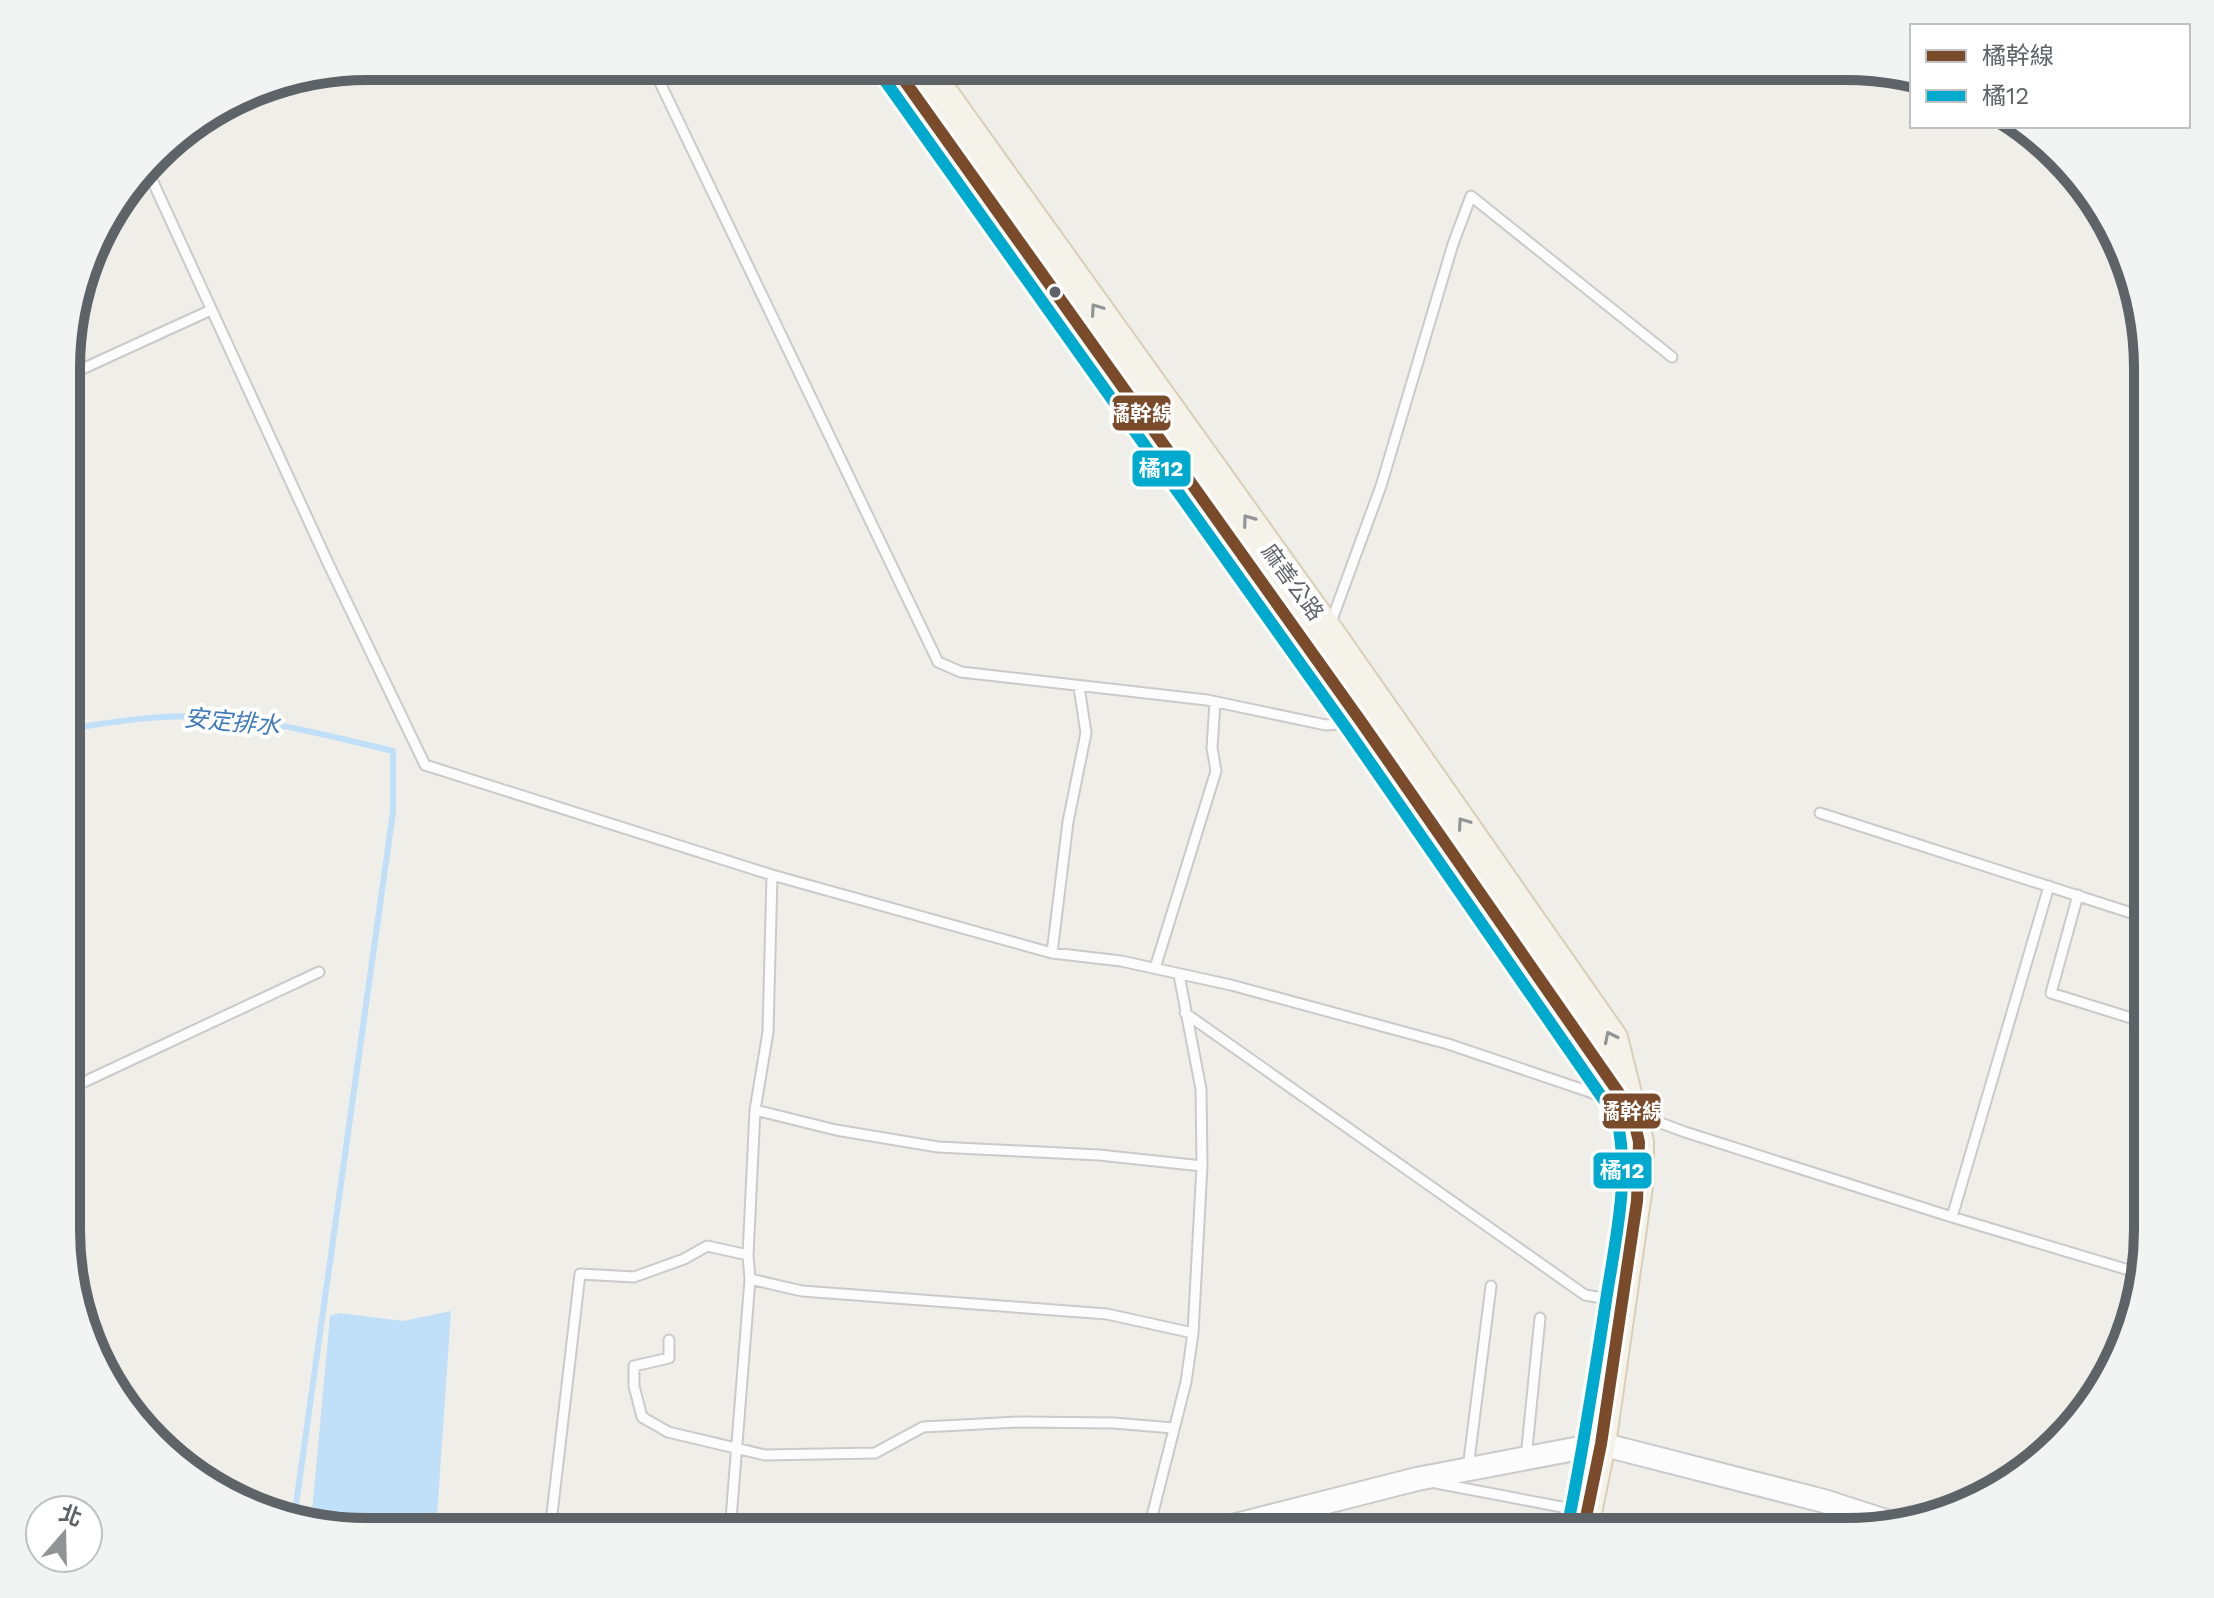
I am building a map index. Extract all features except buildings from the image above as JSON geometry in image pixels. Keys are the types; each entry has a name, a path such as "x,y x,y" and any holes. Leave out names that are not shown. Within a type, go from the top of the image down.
{"main road":[{"name":"麻善公路","path":"904,80 1613,1038 1639,1142 1639,1179 1601,1444 1586,1518"},
{"name":"麻善公路","path":"934,80 1328,630 1372,716"}],"street":[{"path":"1260,1518 1417,1479 1601,1444 1824,1501 1872,1517"}],"lane":[{"path":"659,80 938,662 961,672 1215,702 1326,725 1372,716"},
{"path":"151,178 425,765 772,875 1052,953 1089,955 1231,985 1448,1044 1590,1092 1685,1132 2131,1271"},
{"path":"1328,630 1381,486 1453,244 1471,196 1672,357"},
{"path":"80,370 211,310"},
{"path":"1052,953 1068,822 1086,733 1079,687"},
{"path":"1155,968 1216,771 1212,748 1215,702"},
{"path":"1820,813 2134,914"},
{"path":"731,1518 750,1279 748,1255 755,1110 768,1032 772,875"},
{"path":"1952,1217 2049,886"},
{"path":"2078,895 2051,993 2134,1019"},
{"path":"80,1084 319,972"},
{"path":"1151,1518 1181,1407 1193,1333 1202,1166 1201,1089 1179,975"},
{"path":"1185,1013 1585,1295 1622,1301"},
{"path":"755,1110 836,1130 938,1147 1099,1155 1202,1166"},
{"path":"552,1518 580,1274 634,1277 684,1259 707,1246 748,1255"},
{"path":"750,1279 802,1291 1107,1314 1193,1333"},
{"path":"1468,1468 1491,1286"},
{"path":"1526,1458 1540,1318"},
{"path":"669,1340 669,1358 634,1366 634,1386 642,1417 668,1432 765,1455 875,1453 923,1427 1020,1422 1114,1423 1173,1428"},
{"path":"1417,1479 1569,1518"},
{"path":"1301,1518 1303,1506"}],"water":[{"path":"451,1311 437,1518 368,1518 312,1512 330,1316 339,1313 403,1321"}],"waterway":[{"name":"安定排水","path":"80,727 157,717 210,717 279,725 393,751 393,812 295,1509"}],"transit line":[{"name":"橘12","path":"885,80 1349,732 1617,1119 1622,1162 1620,1206 1569,1518"},
{"name":"橘幹線","path":"904,80 1362,723 1632,1112 1639,1142 1637,1201 1601,1444 1586,1518"}]}
